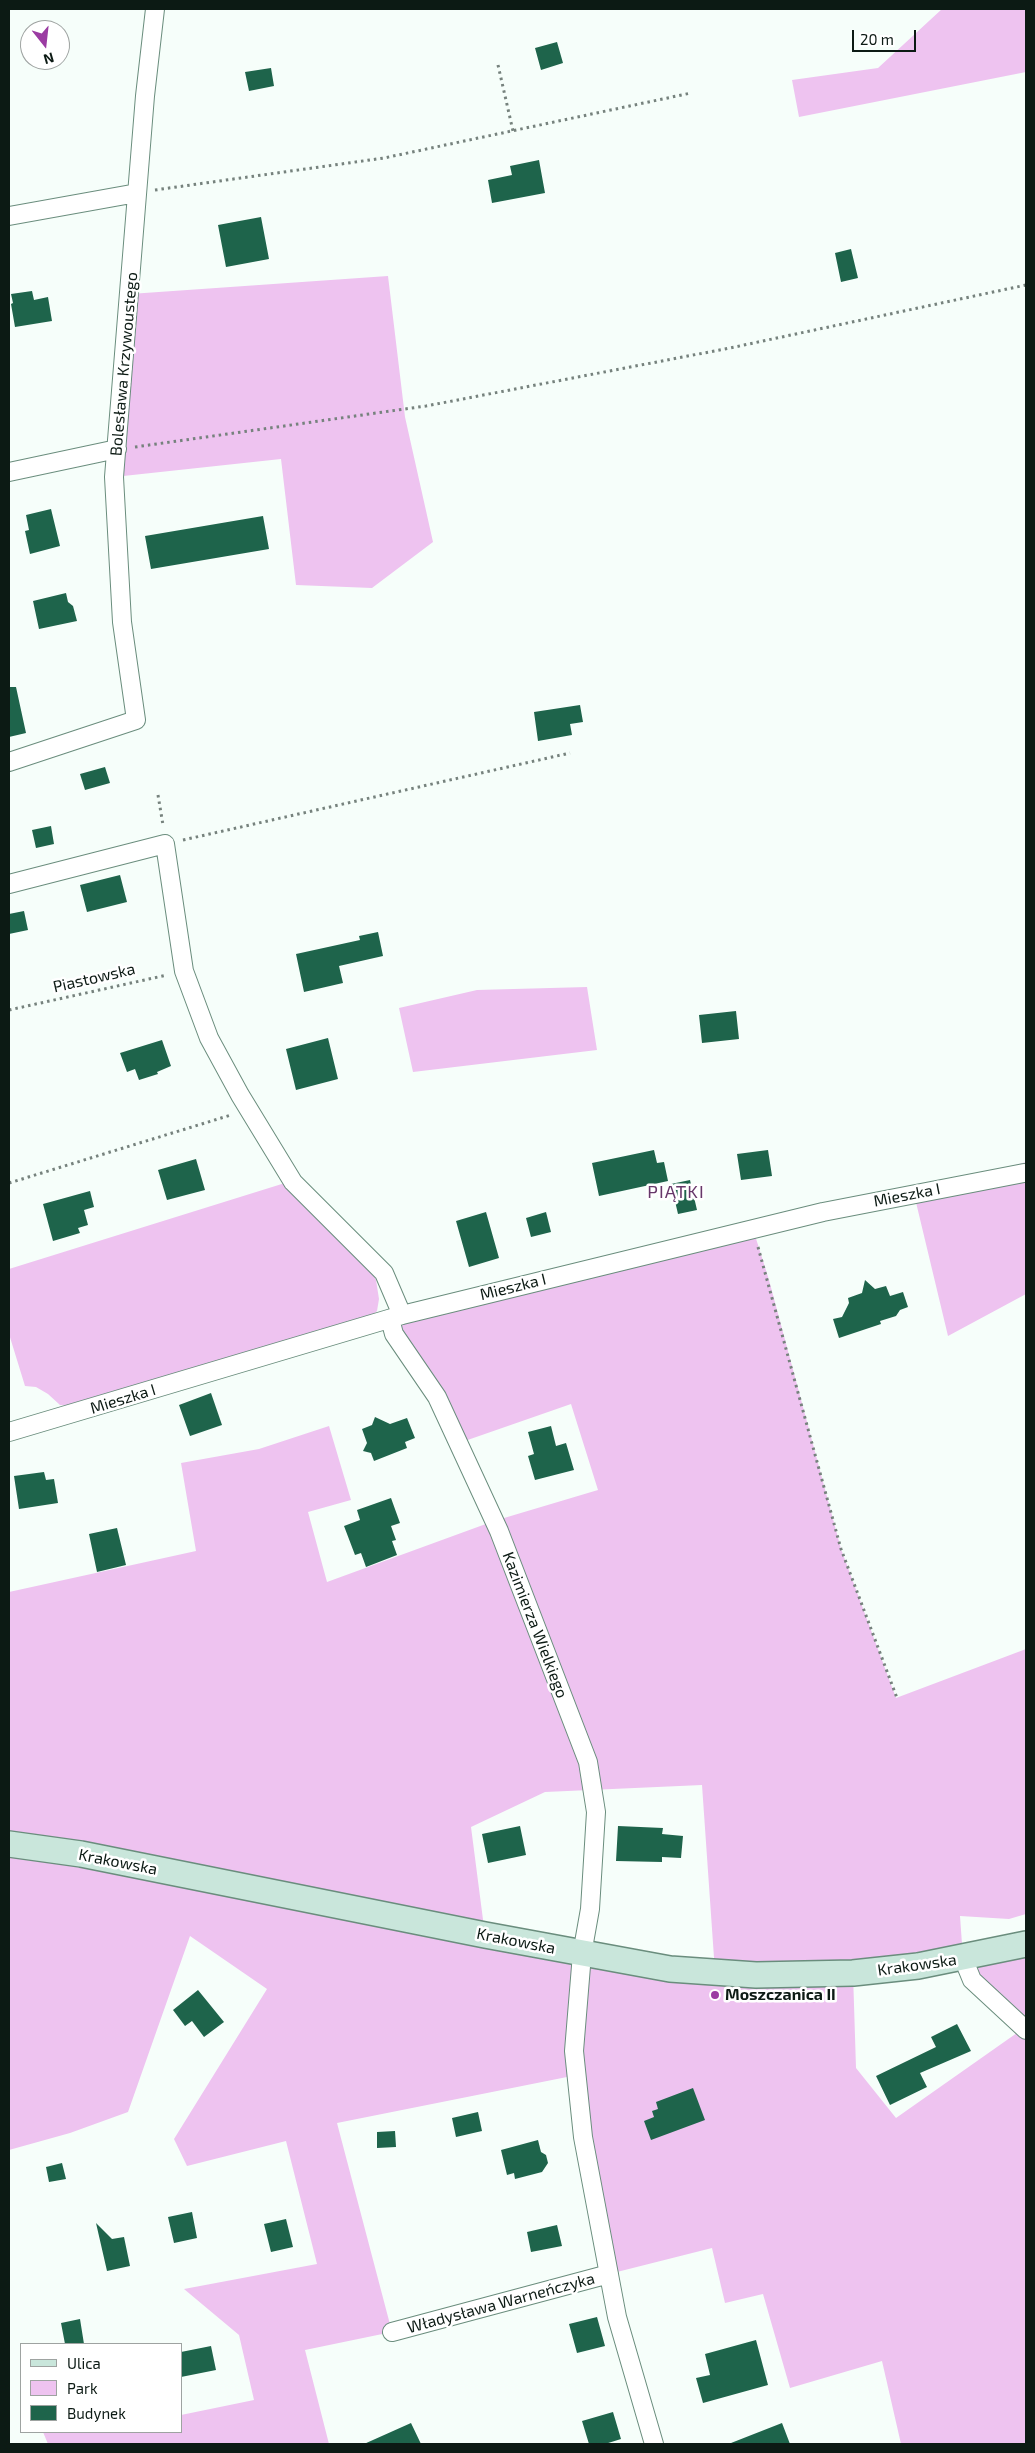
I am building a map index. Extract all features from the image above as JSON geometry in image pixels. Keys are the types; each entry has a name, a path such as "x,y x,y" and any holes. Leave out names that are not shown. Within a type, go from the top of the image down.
{"main road":[{"name":"Krakowska","path":"9,1844 81,1854 582,1954 670,1969 765,1975 853,1973 963,1958 1026,1944"}],"street":[{"name":"Bolesława Krzywoustego","path":"9,762 136,720 122,622 114,477 137,193 155,9"},
{"path":"9,216 137,193"},
{"path":"9,472 117,449"},
{"path":"9,884 165,844 184,971 209,1038 248,1110 293,1182 384,1273 396,1317"},
{"name":"Mieszka I","path":"9,1432 396,1317 823,1212 1024,1173"},
{"name":"Kazimierza Wielkiego","path":"396,1317 394,1334 437,1397 499,1532 588,1762 596,1812 590,1908 582,1954"},
{"name":"Władysława Warneńczyka","path":"582,1954 574,2051 583,2137 617,2318 654,2444"},
{"path":"963,1958 972,1980 1026,2030"},
{"name":"Władysława Warneńczyka","path":"392,2332 609,2274"}],"path":[{"path":"498,65 512,131"},
{"path":"137,193 384,158 690,93"},
{"path":"117,449 426,406 730,348 1026,285"},
{"path":"158,795 165,844 570,753"},
{"name":"Piastowska","path":"9,1010 184,971"},
{"path":"9,1183 248,1110"},
{"path":"753,1229 769,1280 841,1549 896,1698"}],"green space":[{"path":"942,9 1026,9 1026,72 799,117 792,80 878,68"},
{"path":"388,276 405,417 433,542 372,588 296,585 281,459 114,477 130,294"},
{"path":"587,987 597,1050 413,1072 399,1008 477,990"},
{"path":"1026,1162 1026,1294 948,1336 914,1194"},
{"path":"285,1183 367,1261 376,1280 379,1299 377,1311 369,1318 70,1406 60,1405 48,1394 36,1387 25,1386 9,1334 9,1269"},
{"path":"753,1229 769,1280 841,1549 896,1698 1026,1649 1026,1914 1009,1919 960,1916 963,1958 1026,1944 1026,2444 901,2444 882,2361 790,2388 763,2294 725,2303 712,2248 609,2274 577,2075 337,2123 392,2332 305,2350 329,2444 48,2444 43,2433 182,2433 182,2415 254,2400 239,2335 184,2289 317,2264 286,2141 187,2166 174,2139 267,1989 190,1936 128,2112 70,2133 9,2150 9,1592 196,1551 181,1463 259,1449 329,1426 351,1500 308,1512 327,1582 494,1521 598,1490 571,1404 459,1443 394,1334 402,1315","holes":["702,1785 715,1972 485,1935 471,1827 545,1792","963,1959 1024,2028 896,2118 856,2068 853,1973"]}],"building":[{"path":"557,42 563,63 541,70 535,48"},
{"path":"271,68 274,86 249,91 245,72"},
{"path":"539,160 545,193 492,203 488,180 512,175 510,166"},
{"path":"261,217 269,259 226,267 218,225"},
{"path":"851,249 858,278 841,282 835,253"},
{"path":"32,291 34,300 48,297 52,321 15,327 11,294"},
{"path":"51,509 60,546 30,554 25,531 29,530 26,515"},
{"path":"263,516 269,549 151,569 145,536"},
{"path":"66,593 68,602 73,606 77,621 39,629 33,601"},
{"path":"9,687 16,687 26,733 9,737"},
{"path":"580,705 583,722 570,724 572,735 538,741 534,712"},
{"path":"105,767 110,783 85,790 80,774"},
{"path":"51,826 54,844 36,848 32,830"},
{"path":"120,875 127,902 87,912 80,885"},
{"path":"24,911 28,930 9,934 9,914"},
{"path":"378,932 383,956 339,966 343,983 304,992 296,954 360,940 359,936"},
{"path":"736,1011 739,1039 702,1043 699,1015"},
{"path":"328,1038 338,1079 296,1090 286,1049"},
{"path":"162,1040 171,1066 157,1072 158,1074 139,1080 135,1069 127,1072 120,1053"},
{"path":"654,1150 657,1163 664,1162 668,1181 599,1196 592,1163"},
{"path":"768,1150 772,1176 741,1180 737,1154"},
{"path":"196,1159 205,1190 167,1200 158,1170"},
{"path":"690,1180 697,1210 678,1214 671,1184"},
{"path":"90,1191 94,1207 84,1210 88,1225 78,1228 80,1233 53,1241 43,1204"},
{"path":"486,1212 499,1258 469,1267 456,1221"},
{"path":"546,1212 551,1232 531,1237 526,1218"},
{"path":"865,1280 875,1289 886,1286 890,1296 903,1292 908,1307 900,1310 896,1316 880,1321 881,1324 839,1338 833,1319 842,1317 849,1303 848,1298 862,1293"},
{"path":"211,1393 222,1425 190,1436 179,1405"},
{"path":"375,1417 390,1424 407,1418 415,1438 405,1442 407,1448 374,1461 371,1453 363,1451 367,1443 362,1429 372,1425"},
{"path":"551,1426 556,1446 566,1443 574,1470 535,1480 528,1456 534,1454 528,1432"},
{"path":"44,1472 46,1480 54,1479 58,1503 19,1509 14,1476"},
{"path":"391,1498 400,1523 391,1526 396,1540 392,1541 397,1555 366,1567 361,1553 355,1555 344,1526 360,1520 357,1510"},
{"path":"117,1528 126,1565 97,1572 89,1534"},
{"path":"520,1826 526,1855 488,1863 482,1834"},
{"path":"618,1826 663,1828 662,1834 683,1836 681,1858 662,1857 662,1862 616,1861"},
{"path":"198,1990 224,2022 204,2037 192,2021 185,2026 173,2010"},
{"path":"957,2024 971,2051 920,2073 927,2087 890,2105 876,2076 936,2047 931,2037"},
{"path":"693,2088 705,2120 651,2140 644,2121 654,2117 652,2111 658,2109 656,2102"},
{"path":"478,2112 482,2131 456,2137 452,2118"},
{"path":"395,2131 396,2147 377,2148 377,2132"},
{"path":"538,2140 541,2152 546,2155 548,2163 542,2172 515,2179 514,2173 507,2175 501,2150"},
{"path":"62,2163 66,2179 49,2182 46,2167"},
{"path":"192,2212 197,2238 174,2243 168,2217"},
{"path":"286,2219 293,2247 271,2252 264,2224"},
{"path":"96,2223 112,2239 124,2237 130,2266 107,2271"},
{"path":"557,2225 562,2246 531,2252 527,2232"},
{"path":"597,2317 605,2346 577,2353 569,2324"},
{"path":"80,2319 84,2343 65,2343 61,2323"},
{"path":"756,2340 768,2385 703,2403 696,2378 710,2375 705,2354"},
{"path":"211,2346 216,2370 182,2377 182,2352"},
{"path":"613,2412 621,2439 605,2444 589,2444 582,2421"},
{"path":"411,2423 421,2444 364,2444"},
{"path":"782,2423 790,2444 731,2443"}],"place":[{"name":"Moszczanica II","path":"715,1995"}],"district":[{"name":"PIĄTKI","path":"676,1192"}]}
